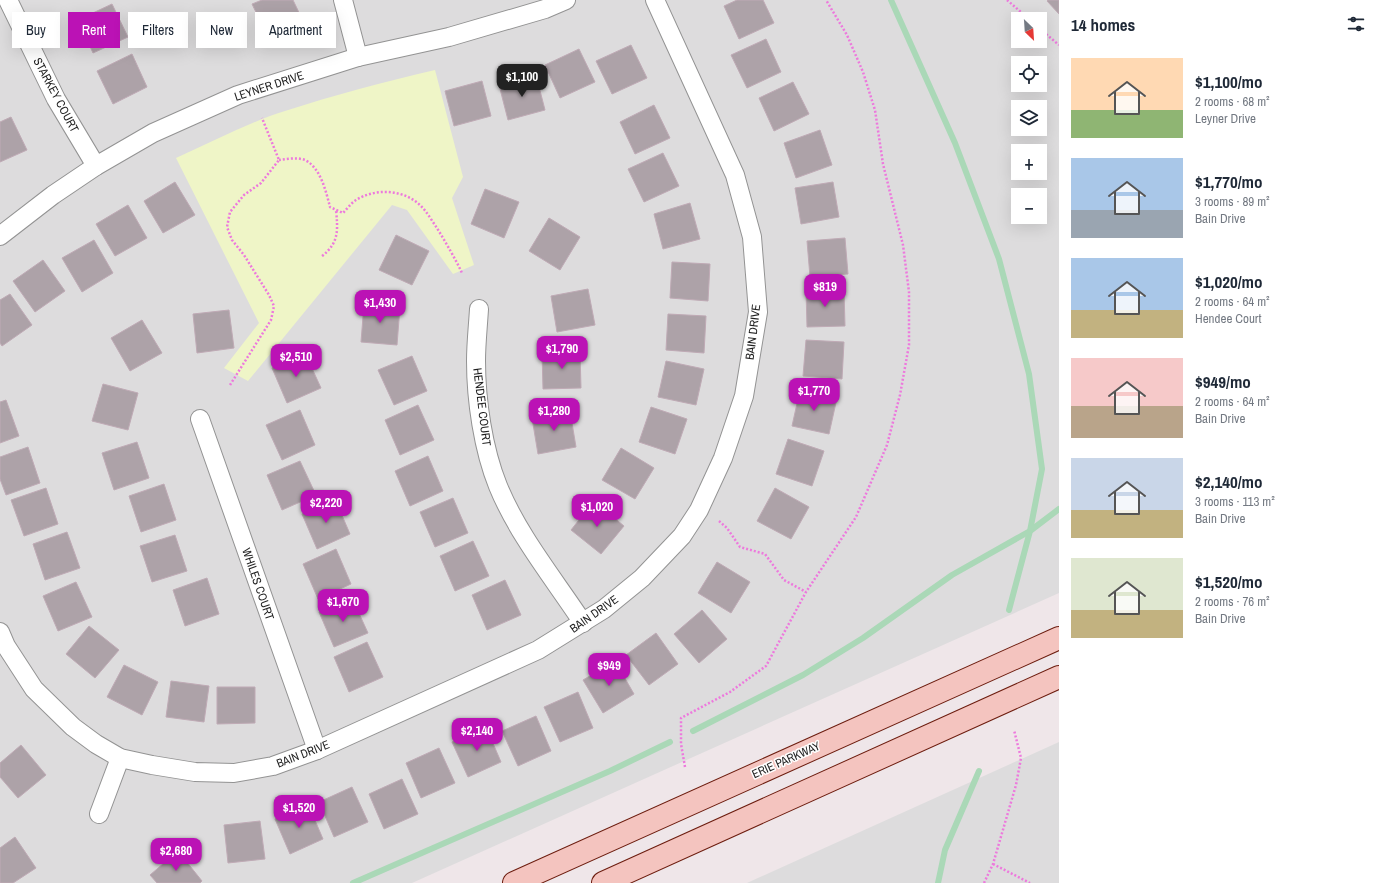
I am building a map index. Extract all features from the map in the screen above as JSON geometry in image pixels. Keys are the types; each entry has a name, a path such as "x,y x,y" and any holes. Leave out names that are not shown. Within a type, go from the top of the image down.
{"main road":[{"name":"ERIE PARKWAY","path":"514,883 1059,638"},
{"path":"603,883 1059,677"}],"street":[{"name":"STARKEY COURT","path":"8,0 56,100 96,166"},
{"path":"342,0 358,57"},
{"name":"LEYNER DRIVE","path":"0,236 53,195 96,166 153,133 238,94 358,57 449,37 545,9 566,0"},
{"name":"BAIN DRIVE","path":"0,632 6,646 34,689 73,727 96,744 120,758 152,765 195,772 234,773 273,766 317,750 538,650 604,609 642,578 682,536 699,510 722,458 744,396 758,312 752,238 735,175 655,0"},
{"name":"HENDEE COURT","path":"480,309 476,361 480,414 487,452 498,486 518,526 583,623"},
{"name":"WHILES COURT","path":"200,419 317,750"},
{"path":"99,814 120,758"}],"path":[{"path":"685,767 681,744 681,718 730,692 766,666 806,592 856,517 887,445 900,395 909,345 909,292 904,245 883,164 875,110 860,64 847,35 826,0"},
{"path":"1007,0 1020,12"},
{"path":"1047,35 1059,45"},
{"path":"262,118 279,160"},
{"path":"230,385 271,320 274,306 265,288 244,255 232,240 227,227 230,212 244,195 261,183 279,160 292,158 304,160 313,166 325,188 330,207 343,213 354,200 367,194 380,191 394,192 410,198 421,205 433,222 456,259 462,273"},
{"path":"322,256 334,244 338,228 336,210"},
{"path":"719,521 727,528 740,547 765,554 784,580 806,592"},
{"path":"984,883 993,864 1016,785 1021,758 1014,730"},
{"path":"993,864 1030,883"}],"shaded area":[{"path":"0,0 1059,0 1059,593 412,883 0,883"},
{"path":"1059,742 1059,883 747,883"}],"green space":[{"path":"435,70 463,177 452,198 474,265 453,274 407,210 392,205 248,381 224,368 259,323 176,158 243,127 285,111 359,89"}],"building":[{"path":"262,0 293,0 299,12 256,12 252,4"},
{"path":"737,0 763,0 774,23 739,39 724,6"},
{"path":"1059,0 1059,14 1047,1"},
{"path":"112,4 116,12 95,12"},
{"path":"120,20 128,37 120,41"},
{"path":"766,39 781,72 747,88 731,55"},
{"path":"631,45 647,78 612,94 596,61"},
{"path":"91,48 104,48 93,53"},
{"path":"579,49 595,82 560,98 545,65"},
{"path":"132,54 147,87 113,104 97,71"},
{"path":"536,75 545,110 508,120 499,85"},
{"path":"482,81 491,116 454,126 445,91"},
{"path":"793,82 809,114 774,131 759,98"},
{"path":"654,105 670,138 635,154 620,122"},
{"path":"11,117 27,150 0,162 0,122"},
{"path":"820,130 832,165 796,178 784,143"},
{"path":"663,153 679,186 644,202 628,169"},
{"path":"175,182 195,215 163,233 144,201"},
{"path":"833,182 839,217 801,224 795,188"},
{"path":"485,189 519,202 504,238 471,224"},
{"path":"690,203 700,239 663,249 654,214"},
{"path":"128,205 147,238 115,256 96,224"},
{"path":"549,218 580,237 560,270 529,251"},
{"path":"396,235 429,251 412,285 379,270"},
{"path":"845,238 848,274 810,277 807,241"},
{"path":"94,240 113,273 82,292 62,258"},
{"path":"43,260 65,291 35,312 13,281"},
{"path":"672,262 710,264 708,301 670,298"},
{"path":"588,289 595,325 557,332 551,296"},
{"path":"806,290 844,290 845,326 807,327"},
{"path":"10,294 32,325 2,346 0,343 0,300"},
{"path":"364,304 400,307 397,345 361,342"},
{"path":"229,310 234,348 197,353 193,314"},
{"path":"668,314 706,316 704,353 666,350"},
{"path":"142,320 162,353 130,371 111,338"},
{"path":"806,340 844,342 842,379 803,376"},
{"path":"580,352 581,388 543,389 542,353"},
{"path":"305,353 321,388 287,403 272,368"},
{"path":"412,356 427,391 394,405 378,370"},
{"path":"666,361 704,369 696,405 658,397"},
{"path":"103,384 138,393 128,430 92,421"},
{"path":"800,390 837,398 829,434 792,426"},
{"path":"6,400 19,436 0,443 0,402"},
{"path":"418,405 434,440 400,455 385,420"},
{"path":"651,407 687,419 675,454 639,442"},
{"path":"300,410 315,445 282,460 266,425"},
{"path":"570,411 576,447 538,454 532,418"},
{"path":"788,439 824,451 812,486 776,474"},
{"path":"137,442 149,478 114,490 102,453"},
{"path":"28,447 40,483 6,495 0,479 0,457"},
{"path":"621,448 654,468 635,499 602,480"},
{"path":"428,456 443,491 410,506 395,471"},
{"path":"300,461 316,495 282,510 267,475"},
{"path":"164,484 176,520 141,532 129,496"},
{"path":"46,488 58,524 24,536 11,500"},
{"path":"775,488 809,507 791,539 757,521"},
{"path":"453,498 468,533 435,547 420,512"},
{"path":"335,499 350,534 317,549 302,514"},
{"path":"594,501 624,526 601,554 571,530"},
{"path":"67,532 80,568 45,580 33,544"},
{"path":"175,535 187,571 152,582 140,546"},
{"path":"473,541 489,576 455,591 440,556"},
{"path":"336,549 351,584 318,599 303,564"},
{"path":"717,562 750,582 731,613 698,593"},
{"path":"207,578 219,614 185,626 173,590"},
{"path":"505,580 521,615 487,630 472,595"},
{"path":"76,582 92,617 58,631 43,596"},
{"path":"352,598 368,633 334,647 319,612"},
{"path":"702,610 727,639 699,663 674,634"},
{"path":"89,626 119,650 95,678 66,654"},
{"path":"656,633 678,664 649,685 626,655"},
{"path":"367,642 383,677 349,692 334,657"},
{"path":"615,661 634,694 603,713 583,680"},
{"path":"124,665 158,682 142,715 107,697"},
{"path":"171,681 209,686 204,722 166,717"},
{"path":"217,687 255,687 255,723 217,724"},
{"path":"578,692 593,728 560,742 544,707"},
{"path":"536,716 551,751 518,766 502,731"},
{"path":"486,727 501,762 468,777 452,742"},
{"path":"21,745 46,775 18,798 0,777 0,763"},
{"path":"439,748 455,783 421,798 406,763"},
{"path":"402,779 418,814 384,829 369,794"},
{"path":"352,787 368,822 334,837 319,802"},
{"path":"308,804 323,839 290,854 275,819"},
{"path":"260,821 265,859 228,863 224,825"},
{"path":"15,837 36,868 13,883 0,883 0,848"},
{"path":"178,851 202,881 200,883 157,883 150,875"}],"waterway":[{"path":"693,731 803,675 863,638 952,575 1030,531 1042,469 1029,374 999,259 955,143 891,0"},
{"path":"1009,610 1030,531 1059,509"},
{"path":"353,883 610,771 670,742"},
{"path":"938,883 945,850 979,771"}]}
